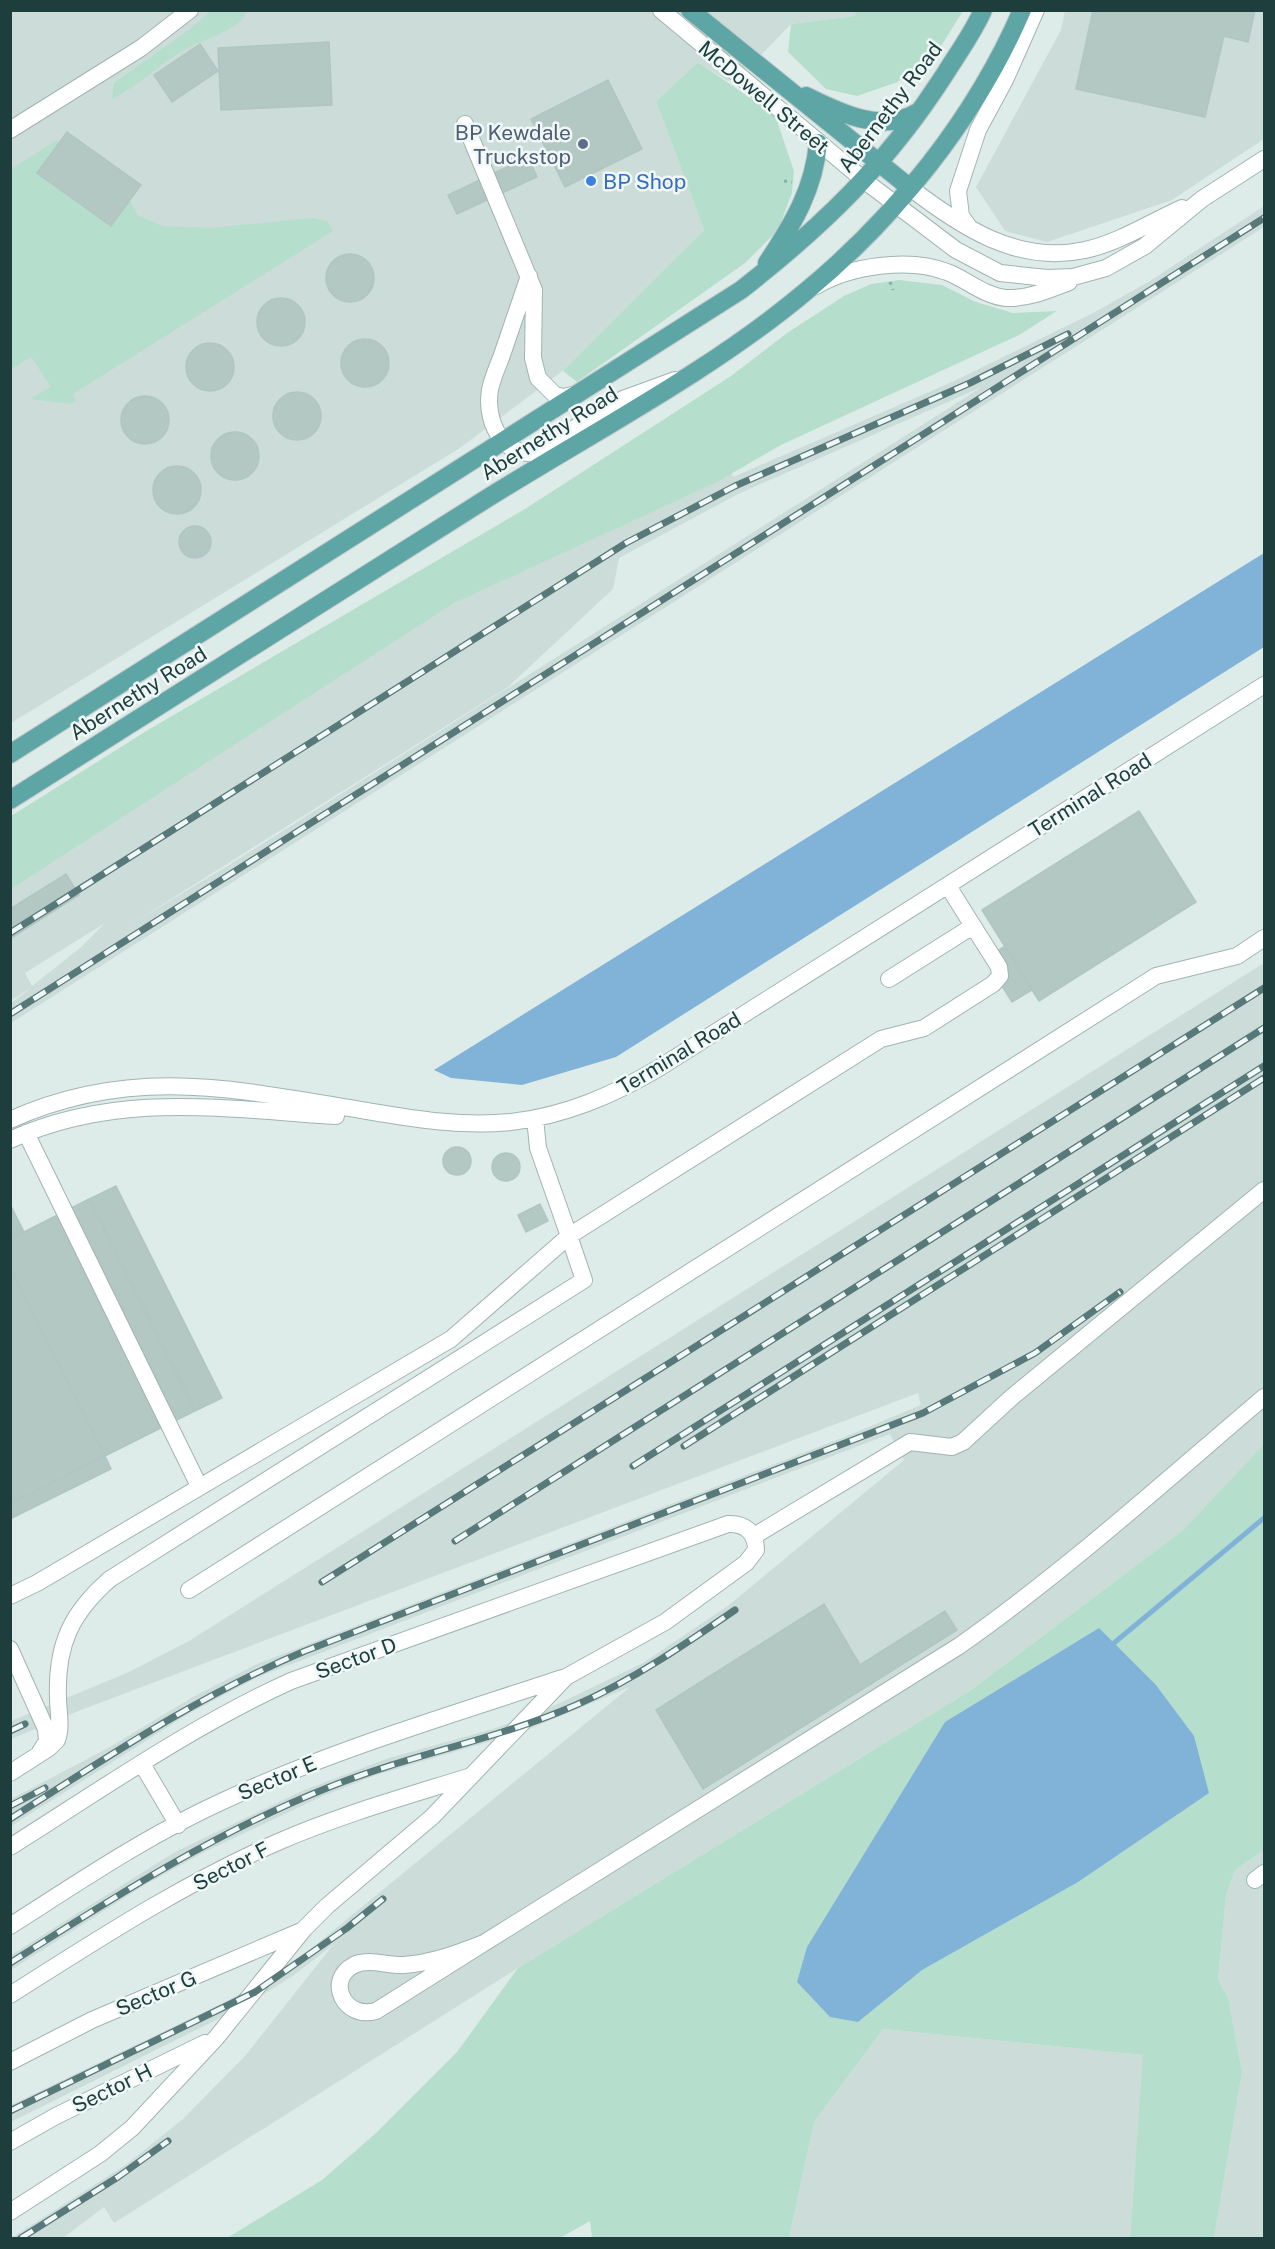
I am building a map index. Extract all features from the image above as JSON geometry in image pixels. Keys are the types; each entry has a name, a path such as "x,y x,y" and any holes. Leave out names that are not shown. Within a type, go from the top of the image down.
{"main road":[{"path":"690,10 909,188"},
{"name":"Abernethy Road","path":"10,754 741,290 810,234 879,165 921,110 976,26 983,10"},
{"name":"Abernethy Road","path":"10,800 509,484 733,346 805,293 896,204 909,188 980,92 1022,10"},
{"path":"775,81 834,110 857,118 901,121 921,110"},
{"path":"741,290 763,270 805,201 816,168 818,143"}],"street":[{"path":"10,130 141,48 190,10"},
{"name":"McDowell Street","path":"661,10 818,143 896,204"},
{"path":"971,230 961,216 958,191 978,130 1005,80 1036,10"},
{"path":"465,124 529,276 535,303 533,358 538,378 545,388 562,397 585,391"},
{"path":"805,293 822,282 861,270 917,265 950,273 991,294 1016,298 1038,294 1106,268 1145,246 1202,199 1264,159"},
{"path":"909,188 943,213 1001,244 1023,250 1066,253 1086,250 1107,242 1202,199"},
{"path":"896,204 956,250 1000,273 1047,278 1073,277 1106,268"},
{"path":"529,276 490,390 494,425 503,442 522,454 532,453 623,399 687,375"},
{"name":"Terminal Road","path":"10,1120 36,1108 89,1092 119,1087 171,1085 288,1098 433,1122 469,1124 535,1118 579,1107 630,1085 1264,685"},
{"path":"10,1596 37,1583 451,1340 569,1236 881,1039 924,1028 993,984 1000,976 999,967 948,886"},
{"path":"890,979 973,926"},
{"path":"189,1590 1156,976 1237,956 1264,938"},
{"path":"10,1140 82,1116 136,1107 194,1107 433,1122"},
{"path":"10,1773 57,1740 59,1655 72,1623 110,1579 584,1280 538,1148 535,1118"},
{"path":"26,1133 199,1486"},
{"path":"10,2212 100,2154 132,2128 216,2038 304,1929 327,1906 432,1817 566,1677 665,1622 746,1563 756,1550 754,1536 910,1442 952,1447 963,1442 1012,1397 1264,1190"},
{"path":"484,1943 423,1963 402,1965 359,1963 352,1966 342,1979 342,1997 348,2006 360,2013 376,2011 959,1646 1014,1607 1264,1397"},
{"name":"Sector D","path":"13,1840 238,1706 291,1682 728,1524 743,1526 754,1536"},
{"path":"10,1649 48,1735 45,1747 30,1761"},
{"name":"Sector E","path":"10,1926 120,1857 221,1801 339,1751 566,1677"},
{"path":"142,1764 178,1825"},
{"name":"Sector F","path":"10,1995 131,1919 278,1842 356,1811 471,1776"},
{"name":"Sector G","path":"10,2062 92,2020 304,1929"},
{"name":"Sector H","path":"10,2142 56,2116 216,2038"}],"shaded area":[{"path":"11,11 858,11 854,16 791,24 761,55 728,81 698,62 656,101 704,230 576,361 460,448 11,723"},
{"path":"1065,11 1264,11 1264,139 1172,200 1047,242 1005,231 976,187 1061,30"},
{"path":"1264,206 1264,227 11,1023 11,1003 31,988 11,1000 10,831 705,397 733,477 952,382 1095,312 1150,281","holes":["982,387 229,865 130,925 508,687 613,589 619,558 738,494","105,923 80,948 32,986 25,973"]},
{"path":"1264,963 1264,1444 1182,1531 968,1692 518,1968 114,2223 104,2207 63,2238 11,2238 127,2164 183,2119 245,2056 333,1945 294,1975 248,2004 11,2122 11,2105 229,2000 307,1952 630,1687 522,1732 376,1775 323,1796 206,1851 143,1886 11,1970 11,1955 175,1852 302,1791 389,1758 493,1729 543,1711 643,1663 729,1605 904,1460 890,1434 258,1677 190,1713 11,1826 11,1799 110,1747 191,1698 257,1664 852,1434 921,1405 918,1393 81,1710 11,1739 11,1721 129,1672 189,1641"},
{"path":"1264,1850 1264,2238 1214,2238 1242,2072 1228,1997 1218,1980 1226,1896 1235,1870"},
{"path":"883,2029 1144,2055 1130,2238 789,2238 814,2122"}],"green space":[{"path":"858,10 963,11 930,64 895,83 857,96 826,89 788,52 791,24 854,16"},
{"path":"211,11 248,11 229,29 186,49 112,99 114,83 190,29"},
{"path":"698,62 775,115 794,171 792,193 778,230 745,263 577,382 563,371 704,230 656,101"},
{"path":"57,140 59,143 38,173 111,226 130,200 137,215 163,226 210,228 312,218 327,221 333,231 73,394 76,401 70,404 30,399 51,387 31,357 11,369 11,169"},
{"path":"899,280 942,285 976,302 1013,313 1057,311 1019,335 781,445 717,482 454,603 11,889 11,816 148,730 525,509 731,376 787,333 844,296 871,284"},
{"path":"1264,1444 1264,1850 1235,1870 1226,1896 1218,1980 1228,1997 1242,2072 1214,2238 1130,2238 1143,2055 883,2029 814,2122 789,2238 592,2238 590,2221 560,2238 227,2238 322,2180 376,2133 457,2052 518,1968 968,1692 1182,1531"}],"water":[{"path":"1264,553 1264,647 616,1057 522,1085 451,1078 434,1070"},
{"path":"1099,1628 1156,1685 1194,1736 1209,1793 1078,1882 922,1970 858,2022 830,2017 797,1982 807,1947 945,1722"}],"building":[{"path":"1093,10 1255,10 1248,42 1224,36 1205,117 1076,89"},
{"path":"329,42 332,105 221,110 218,48"},
{"path":"200,44 218,71 172,102 154,75"},
{"path":"608,80 642,149 565,187 531,119"},
{"path":"67,132 141,185 111,226 37,173"},
{"path":"528,157 537,177 457,214 448,195"},
{"path":"350,254 367,261 374,278 367,295 350,302 333,295 326,278 333,261"},
{"path":"281,298 298,305 305,322 298,339 281,346 264,339 257,322 264,305"},
{"path":"365,339 382,346 389,363 382,380 365,387 348,380 341,363 348,346"},
{"path":"210,343 227,350 234,367 227,384 210,391 193,384 186,367 193,350"},
{"path":"297,392 314,399 321,416 314,433 297,440 280,433 273,416 280,399"},
{"path":"145,396 162,403 169,420 162,437 145,444 128,437 121,420 128,403"},
{"path":"235,432 252,439 259,456 252,473 235,480 218,473 211,456 218,439"},
{"path":"177,466 194,473 201,490 194,507 177,514 160,507 153,490 160,473"},
{"path":"195,526 206,531 211,542 206,553 195,558 184,553 179,542 184,531"},
{"path":"1139,811 1196,902 1039,1001 982,910"},
{"path":"66,874 79,895 10,939 10,909"},
{"path":"1005,946 1032,990 1012,1002 985,959"},
{"path":"457,1147 467,1151 471,1161 467,1171 457,1175 447,1171 443,1161 447,1151"},
{"path":"506,1153 516,1157 520,1167 516,1177 506,1181 496,1177 492,1167 496,1157"},
{"path":"116,1186 222,1398 195,1411 89,1199"},
{"path":"89,1199 195,1411 105,1456 10,1267 10,1239"},
{"path":"540,1204 548,1221 526,1232 518,1215"},
{"path":"12,1208 24,1232 10,1239 10,1209"},
{"path":"10,1267 105,1456 10,1504"},
{"path":"105,1456 111,1469 10,1519 10,1504"},
{"path":"824,1604 860,1665 945,1611 957,1630 703,1789 656,1710"}],"waterway":[{"path":"1114,1643 1264,1518"}],"railway":[{"path":"10,1014 1264,218"},
{"path":"10,933 626,543 735,486 970,383 1068,334"},
{"path":"322,1582 1264,988"},
{"path":"455,1541 1264,1028"},
{"path":"633,1466 1264,1066"},
{"path":"684,1446 1264,1078"},
{"path":"10,1819 190,1707 266,1668 923,1413 1035,1353 1120,1292"},
{"path":"10,1963 126,1891 244,1825 358,1776 515,1728 576,1705 638,1673 735,1610"},
{"path":"10,1731 25,1724"},
{"path":"10,1806 45,1788"},
{"path":"10,2111 255,1992 347,1928 383,1899"},
{"path":"21,2238 118,2177 168,2141"}],"place":[{"name":"BP Kewdale Truckstop","path":"583,144"},
{"name":"BP Shop","path":"591,181"}]}
